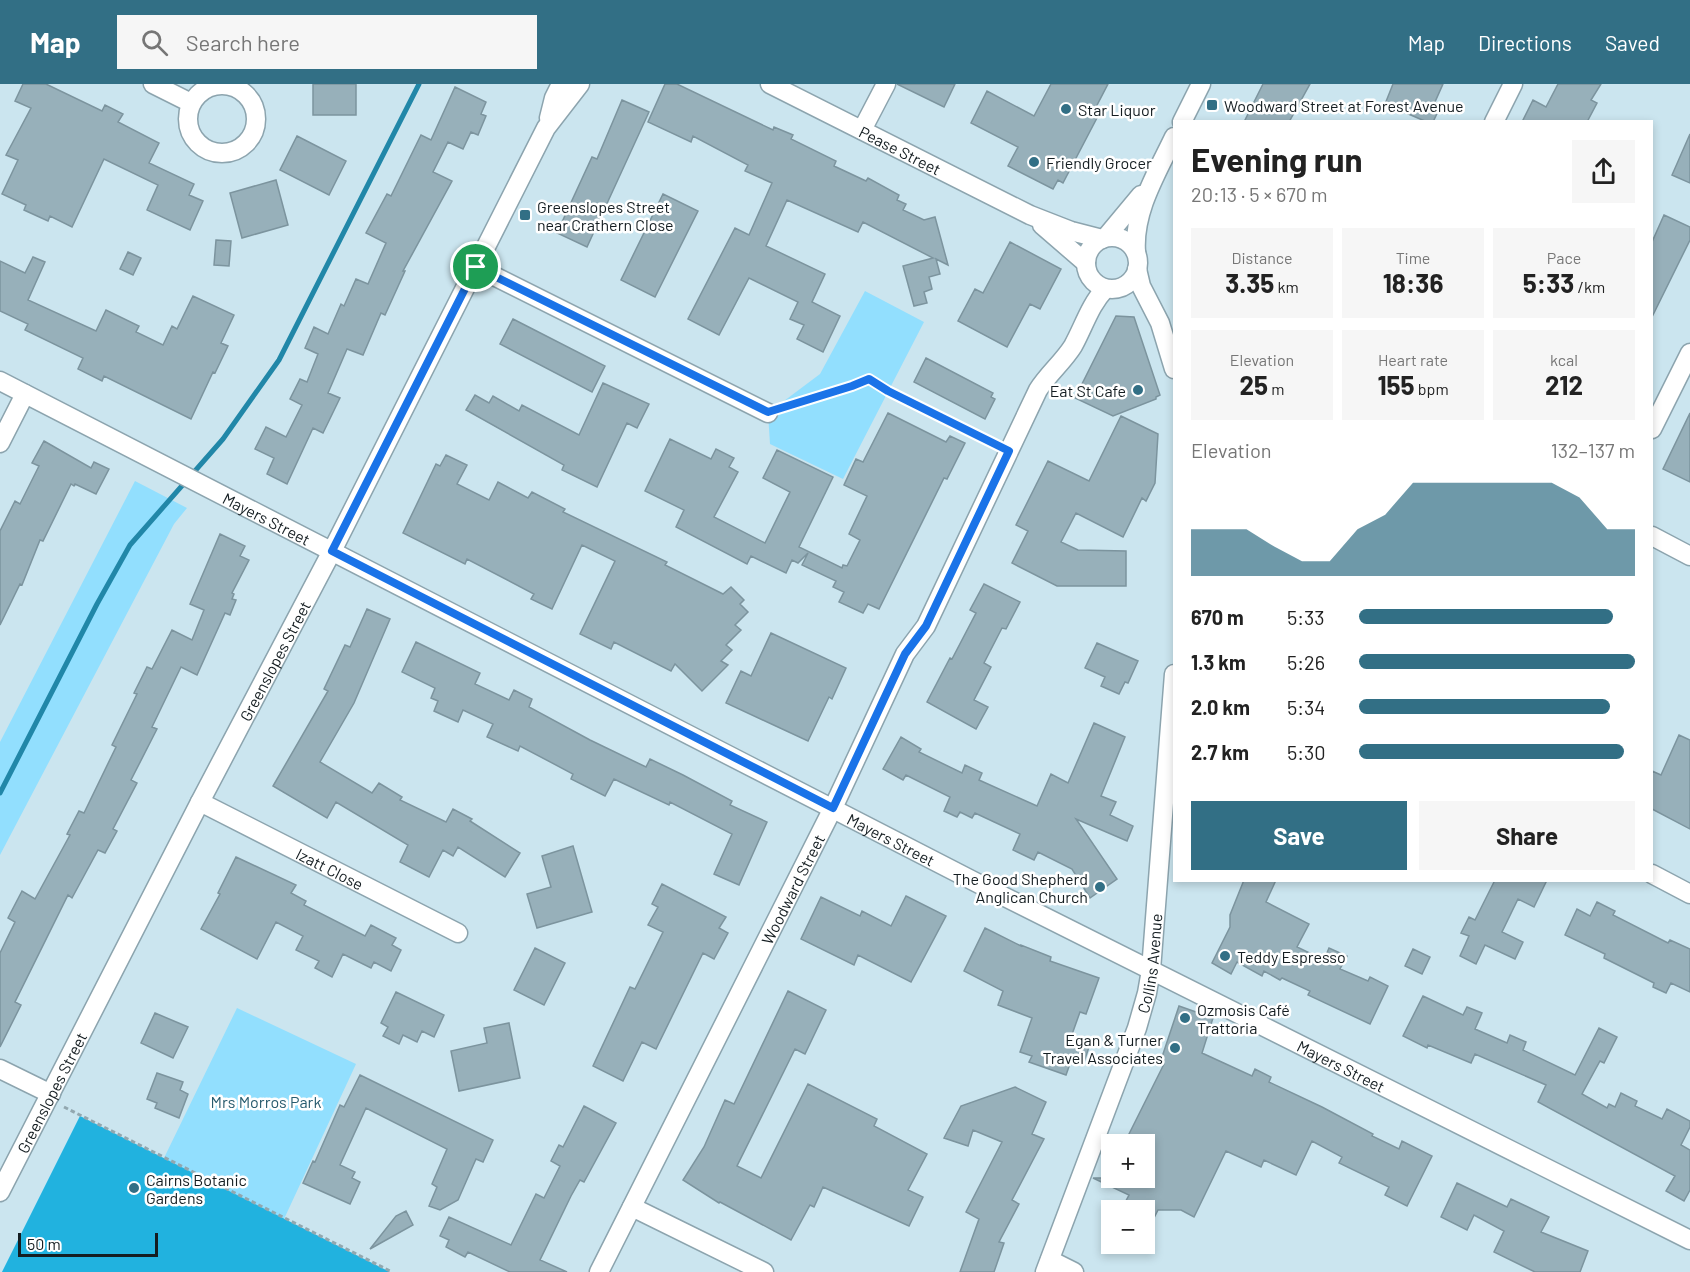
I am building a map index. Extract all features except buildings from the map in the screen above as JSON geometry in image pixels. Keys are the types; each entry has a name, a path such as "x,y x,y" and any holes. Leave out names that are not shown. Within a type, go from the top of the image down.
{"street":[{"path":"153,84 191,103"},
{"name":"Greenslopes Street","path":"546,128 554,98 561,84"},
{"name":"Greenslopes Street","path":"0,1192 332,551 546,128 580,84"},
{"name":"Pease Street","path":"770,84 1030,215 1071,231 1104,238"},
{"path":"862,130 886,84"},
{"path":"1183,120 1201,84"},
{"path":"1495,120 1513,84"},
{"path":"1173,139 1138,216 1135,239 1136,260 1142,286 1167,320 1173,362"},
{"path":"1154,180 1104,238 1092,247 1087,255 1086,263 1091,279 1167,320"},
{"name":"Pease Street","path":"1030,215 1086,263"},
{"path":"1104,238 1124,240 1136,260 1129,283 1109,289"},
{"path":"476,267 768,412"},
{"name":"Woodward Street","path":"599,1272 833,808 905,654 926,626 1041,384 1072,346 1096,298 1109,289"},
{"path":"1653,427 1690,353"},
{"name":"Mayers Street","path":"0,381 1151,970 1690,1240"},
{"path":"0,443 25,394"},
{"path":"1653,537 1690,556"},
{"name":"Collins Avenue","path":"1047,1266 1137,1029 1147,993 1151,970 1173,687"},
{"name":"Izatt Close","path":"200,802 458,933"},
{"path":"1653,875 1690,894"},
{"path":"0,1069 49,1097"},
{"path":"632,1206 764,1272"},
{"path":"1047,1266 1074,1272"}],"path":[{"path":"768,412 869,379 888,391 1009,451"},
{"path":"49,1097 392,1272"}],"green space":[{"path":"865,291 924,322 843,479 770,444 768,413 820,374"},
{"path":"135,481 187,508 174,524 0,855 0,742"},
{"name":"Mrs Morros Park","path":"237,1008 356,1064 284,1219 2,1272 80,1116 164,1158"}],"shaded area":[{"name":"Cairns Botanic Gardens","path":"80,1116 390,1272 2,1272"}],"waterway":[{"path":"0,793 97,604 130,545 223,439 279,360 419,84"}],"place":[{"name":"Woodward Street at Forest Avenue","path":"1212,105"},
{"name":"Star Liquor","path":"1066,109"},
{"name":"Friendly Grocer","path":"1034,162"},
{"name":"Greenslopes Street near Crathern Close","path":"525,215"},
{"name":"Eat St Cafe","path":"1138,390"},
{"name":"The Good Shepherd Anglican Church","path":"1100,887"},
{"name":"Teddy Espresso","path":"1225,956"},
{"name":"Ozmosis Café Trattoria","path":"1185,1018"},
{"name":"Egan & Turner Travel Associates","path":"1175,1048"},
{"name":"Cairns Botanic Gardens","path":"134,1188"}],"route":[{"path":"476,267 768,412 869,379 888,391 1009,451 926,626 905,654 833,808 332,551 476,267"}]}
